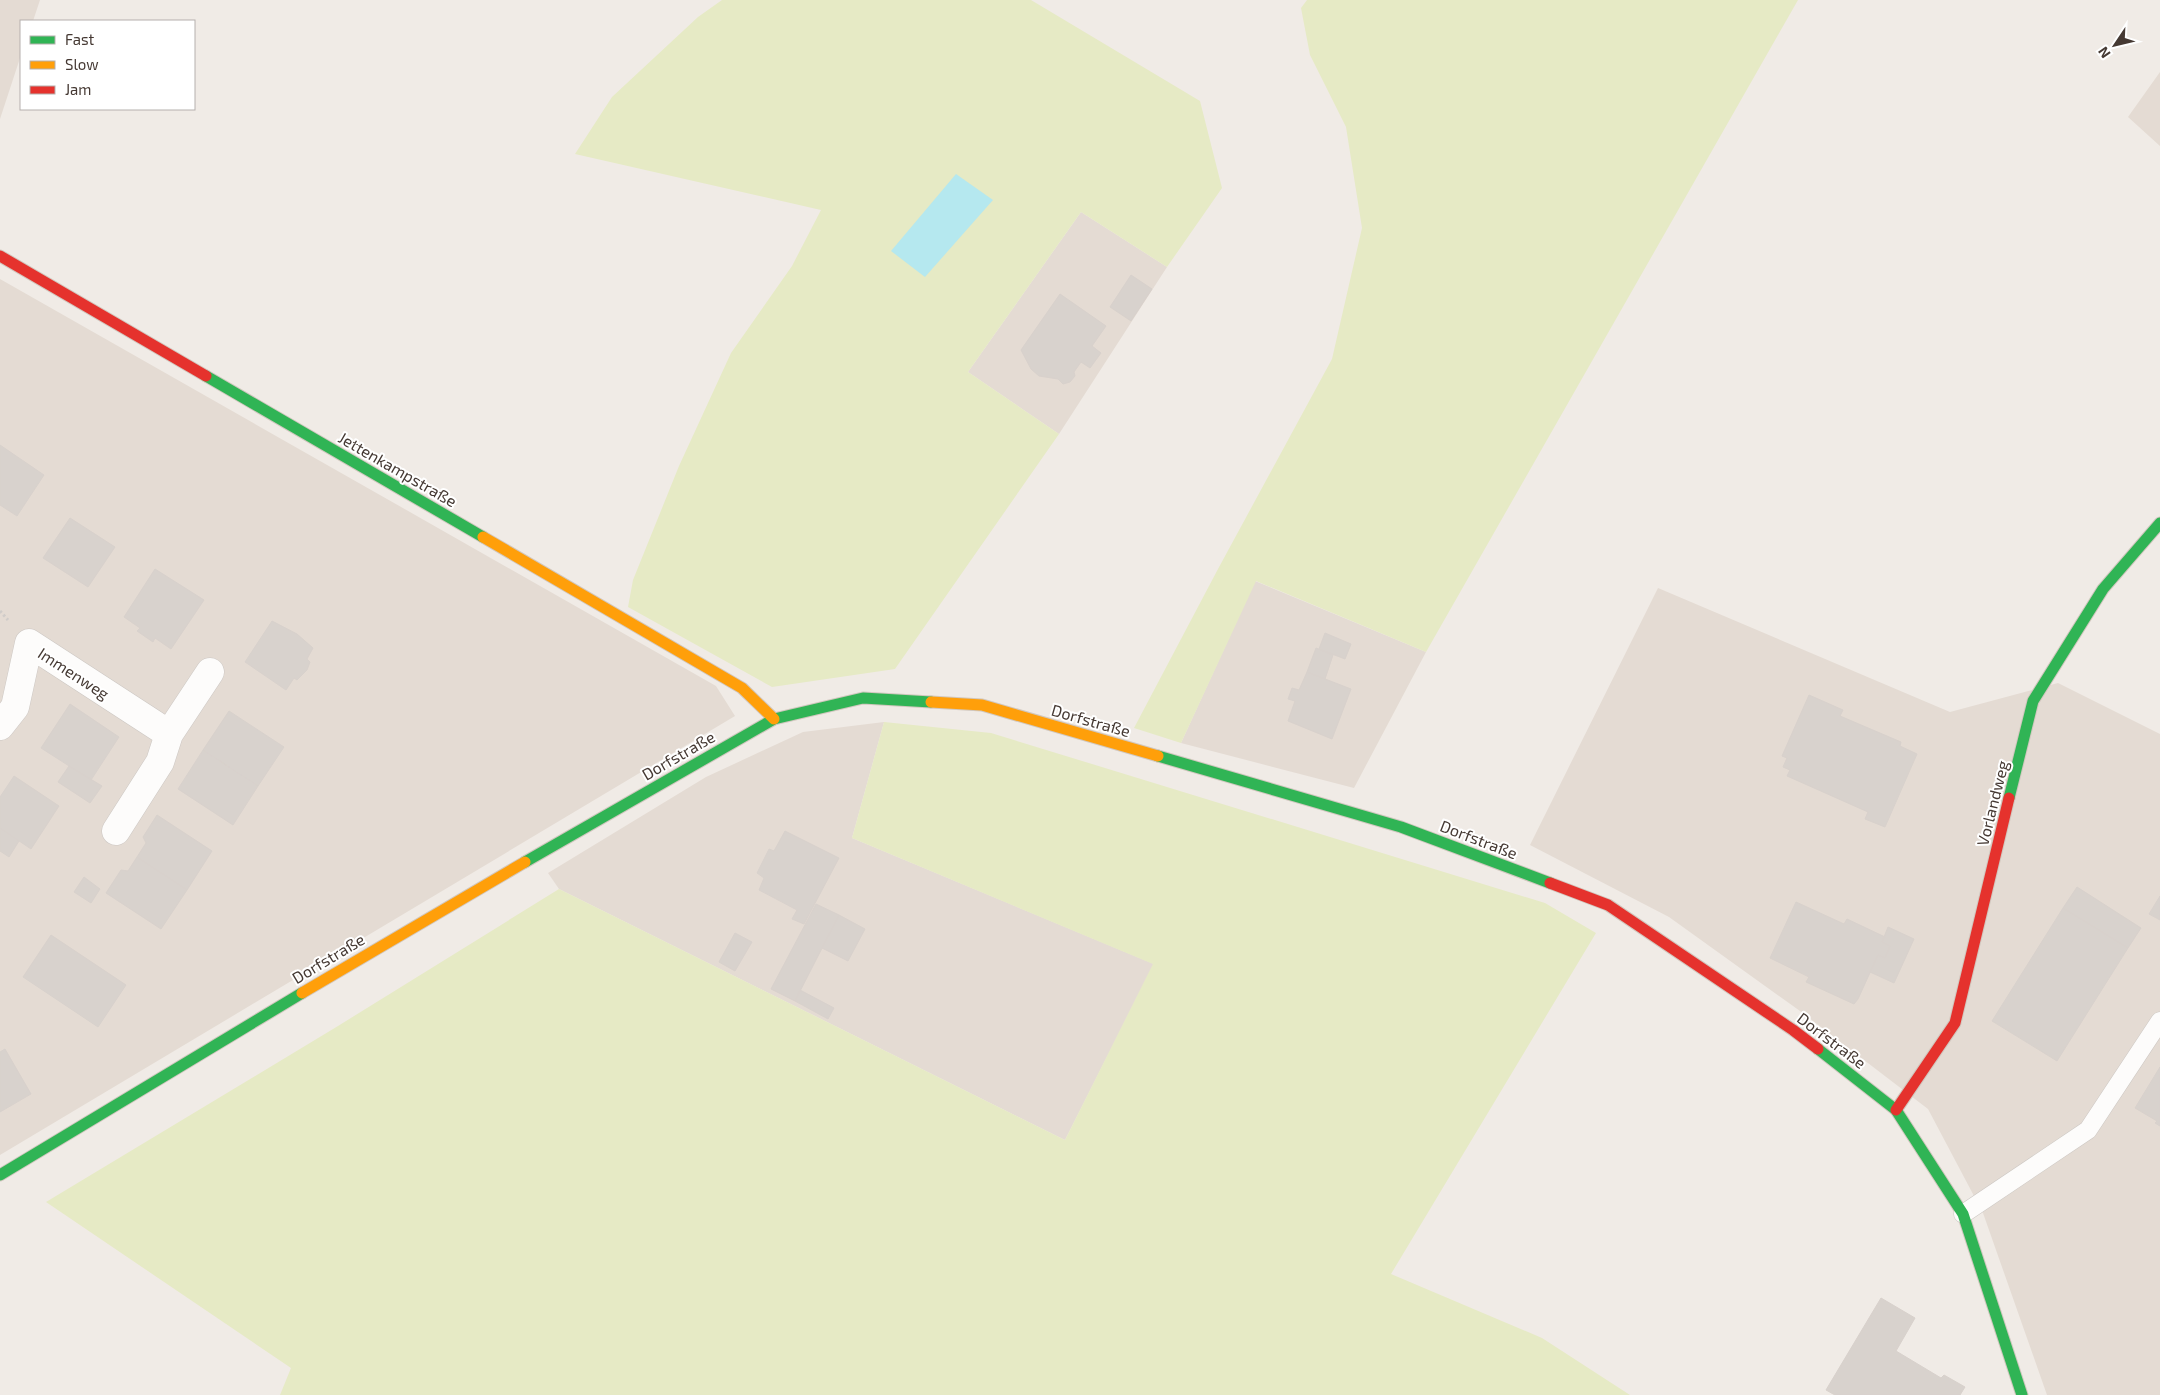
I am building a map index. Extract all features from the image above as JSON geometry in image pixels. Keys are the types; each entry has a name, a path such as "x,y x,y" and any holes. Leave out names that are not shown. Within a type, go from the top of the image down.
{"street":[{"name":"Jettenkampstraße","path":"0,256 742,688 774,719"},
{"name":"Vorlandweg","path":"1896,1110 1955,1023 2033,701 2103,589 2160,523"},
{"name":"Immenweg","path":"0,726 15,707 29,643 169,734"},
{"path":"116,831 160,762 169,734 210,672"},
{"name":"Dorfstraße","path":"0,1174 400,934 774,719 862,698 982,705 1401,827 1608,905 1793,1030 1896,1110 1963,1214 2022,1395"}],"lane":[{"path":"1963,1214 2088,1130 2160,1021"}],"shaded area":[{"path":"0,0 40,0 33,20 20,20 20,58 0,119"},
{"path":"2160,72 2160,146 2128,117"},
{"path":"1081,212 1167,267 1059,434 968,372"},
{"path":"0,279 716,686 735,716 0,1155"},
{"path":"1255,581 1426,652 1354,788 1181,743"},
{"path":"1658,588 1950,712 2058,683 2160,734 2160,1395 2047,1395 1983,1213 1928,1109 1800,1011 1669,917 1530,845"},
{"path":"884,722 852,838 1154,964 1065,1140 559,889 548,873 706,777 803,732"}],"green space":[{"path":"722,0 1031,0 1200,101 1222,188 1167,267 1081,212 968,372 1059,434 895,669 772,687 628,607 633,580 679,466 731,353 792,266 821,210 575,154 612,97 698,17"},
{"path":"1307,0 1798,0 1426,652 1256,581 1181,743 1134,728 1332,359 1362,228 1346,127 1310,55 1301,8"},
{"path":"884,722 991,733 1545,903 1596,933 1391,1274 1542,1338 1630,1395 280,1395 291,1368 46,1202 338,1026 559,889 1065,1140 1153,964 852,838"}],"water":[{"path":"956,174 993,200 925,277 891,251"}],"building":[{"path":"1131,275 1152,289 1131,321 1110,307"},
{"path":"1060,294 1106,326 1092,346 1101,353 1090,368 1081,362 1074,372 1075,376 1070,382 1063,384 1058,379 1039,376 1031,369 1021,350"},
{"path":"0,445 44,475 17,516 0,505"},
{"path":"70,518 115,547 88,587 43,558"},
{"path":"155,569 204,600 171,649 155,638 153,642 137,631 140,628 124,617"},
{"path":"272,621 297,634 313,648 307,659 310,662 307,670 297,680 294,678 286,690 245,662"},
{"path":"1325,633 1351,644 1345,659 1319,649"},
{"path":"1316,648 1333,655 1325,679 1307,672"},
{"path":"1307,672 1351,689 1332,739 1288,721 1295,701 1288,699 1292,688 1299,690"},
{"path":"1809,695 1843,710 1840,716 1901,742 1900,746 1917,754 1885,827 1865,819 1868,812 1787,776 1790,770 1783,767 1787,758 1782,756"},
{"path":"70,704 119,737 91,780 41,748"},
{"path":"229,711 284,747 258,786 203,750"},
{"path":"203,750 258,786 233,825 178,789"},
{"path":"69,766 102,786 90,803 58,782"},
{"path":"14,776 59,806 31,849 0,828 0,797"},
{"path":"157,815 212,851 187,890 137,857 146,843 143,837"},
{"path":"0,828 19,841 9,857 0,851"},
{"path":"785,831 839,858 804,924 792,919 797,910 759,890 764,878 757,873 769,849 774,851"},
{"path":"137,857 187,890 161,929 106,893 121,870 128,871"},
{"path":"84,877 100,889 91,903 74,892"},
{"path":"2077,887 2141,928 2128,948 2063,908"},
{"path":"2160,896 2160,920 2149,914"},
{"path":"1796,902 1844,924 1847,919 1885,937 1882,942 1890,946 1885,958 1878,955 1854,1004 1806,982 1809,977 1770,958"},
{"path":"816,904 839,915 795,1001 771,989"},
{"path":"2063,908 2128,948 2057,1061 1992,1021"},
{"path":"839,915 865,929 848,961 822,948"},
{"path":"1888,927 1914,939 1894,983 1870,972 1878,955 1885,958 1890,946 1882,942"},
{"path":"735,933 752,942 735,971 719,962"},
{"path":"51,935 126,985 98,1027 23,977"},
{"path":"800,990 834,1008 828,1019 795,1001"},
{"path":"5,1049 31,1094 0,1112 0,1052"},
{"path":"2160,1067 2160,1126 2155,1123 2157,1121 2135,1108"},
{"path":"1881,1298 1915,1318 1896,1351 1941,1378 1944,1375 1965,1387 1960,1395 1835,1395 1826,1390"}],"traffic: fast":[{"path":"206,376 483,537"},
{"path":"2009,798 2033,701 2103,589 2160,523"},
{"path":"525,862 774,719 863,698 931,702"},
{"path":"1158,756 1401,827 1550,883"},
{"path":"0,1175 302,993"},
{"path":"1818,1049 1896,1110 1963,1214 2022,1395"}],"traffic: slow":[{"path":"483,537 742,688 774,719"},
{"path":"931,702 982,705 1158,756"},
{"path":"302,993 525,862"}],"traffic: jam":[{"path":"0,256 206,376"},
{"path":"1896,1110 1955,1023 2009,798"},
{"path":"1550,883 1608,905 1793,1030 1818,1049"}]}
